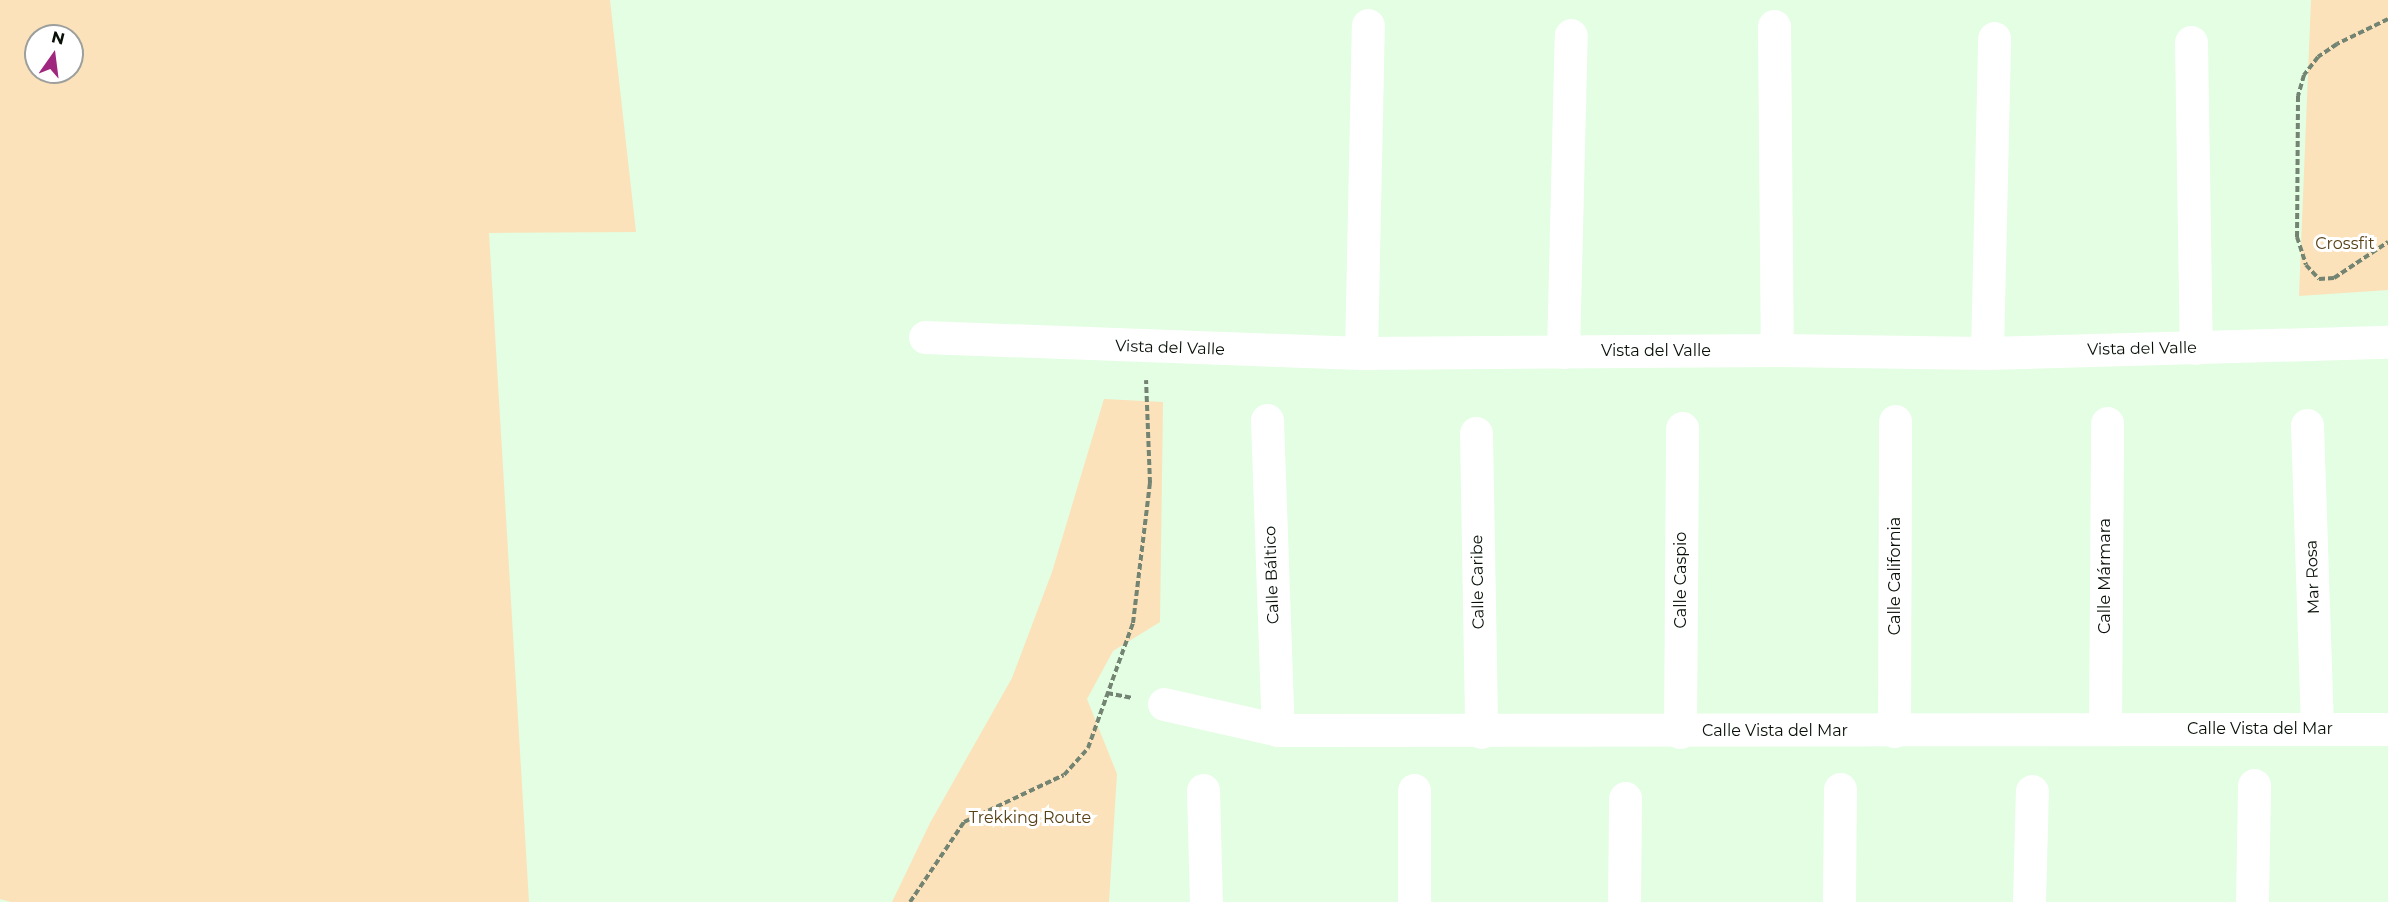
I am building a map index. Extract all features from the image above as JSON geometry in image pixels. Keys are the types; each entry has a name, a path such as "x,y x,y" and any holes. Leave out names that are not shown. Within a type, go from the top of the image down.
{"street":[{"path":"1361,353 1368,26"},
{"path":"1774,26 1777,350"},
{"path":"1563,352 1571,35"},
{"path":"1987,353 1994,38"},
{"path":"2192,42 2196,348"},
{"name":"Vista del Valle","path":"925,337 1145,348 1361,353 1777,350 1987,353 2388,342"},
{"name":"Calle Báltico","path":"1267,420 1278,730"},
{"name":"Calle California","path":"1894,731 1895,421"},
{"name":"Calle Mármara","path":"2105,729 2107,423"},
{"name":"Mar Rosa","path":"2307,425 2317,729"},
{"name":"Calle Caspio","path":"1680,732 1682,428"},
{"name":"Calle Caribe","path":"1476,433 1481,732"},
{"name":"Calle Vista del Mar","path":"1164,704 1278,730 1680,732 2388,729"},
{"path":"2252,902 2254,785"},
{"path":"1839,902 1840,789"},
{"path":"1203,790 1206,902"},
{"path":"1414,790 1414,902"},
{"path":"2029,902 2032,791"},
{"path":"1624,902 1625,798"}],"path":[{"path":"2388,19 2337,44 2318,57 2304,75 2298,96 2297,237 2306,265 2319,279 2334,278 2358,258 2388,243"},
{"path":"910,902 964,822 1064,775 1088,748 1133,623 1136,603 1150,483 1145,348"}],"green space":[{"path":"0,0 610,0 636,232 489,233 529,902 11,902 0,899"},
{"name":"Crossfit","path":"2311,0 2388,0 2388,290 2299,296"},
{"name":"Trekking Route","path":"1104,399 1163,402 1160,622 1113,651 1087,699 1117,774 1109,902 892,902 930,823 1012,678 1052,572"}]}
